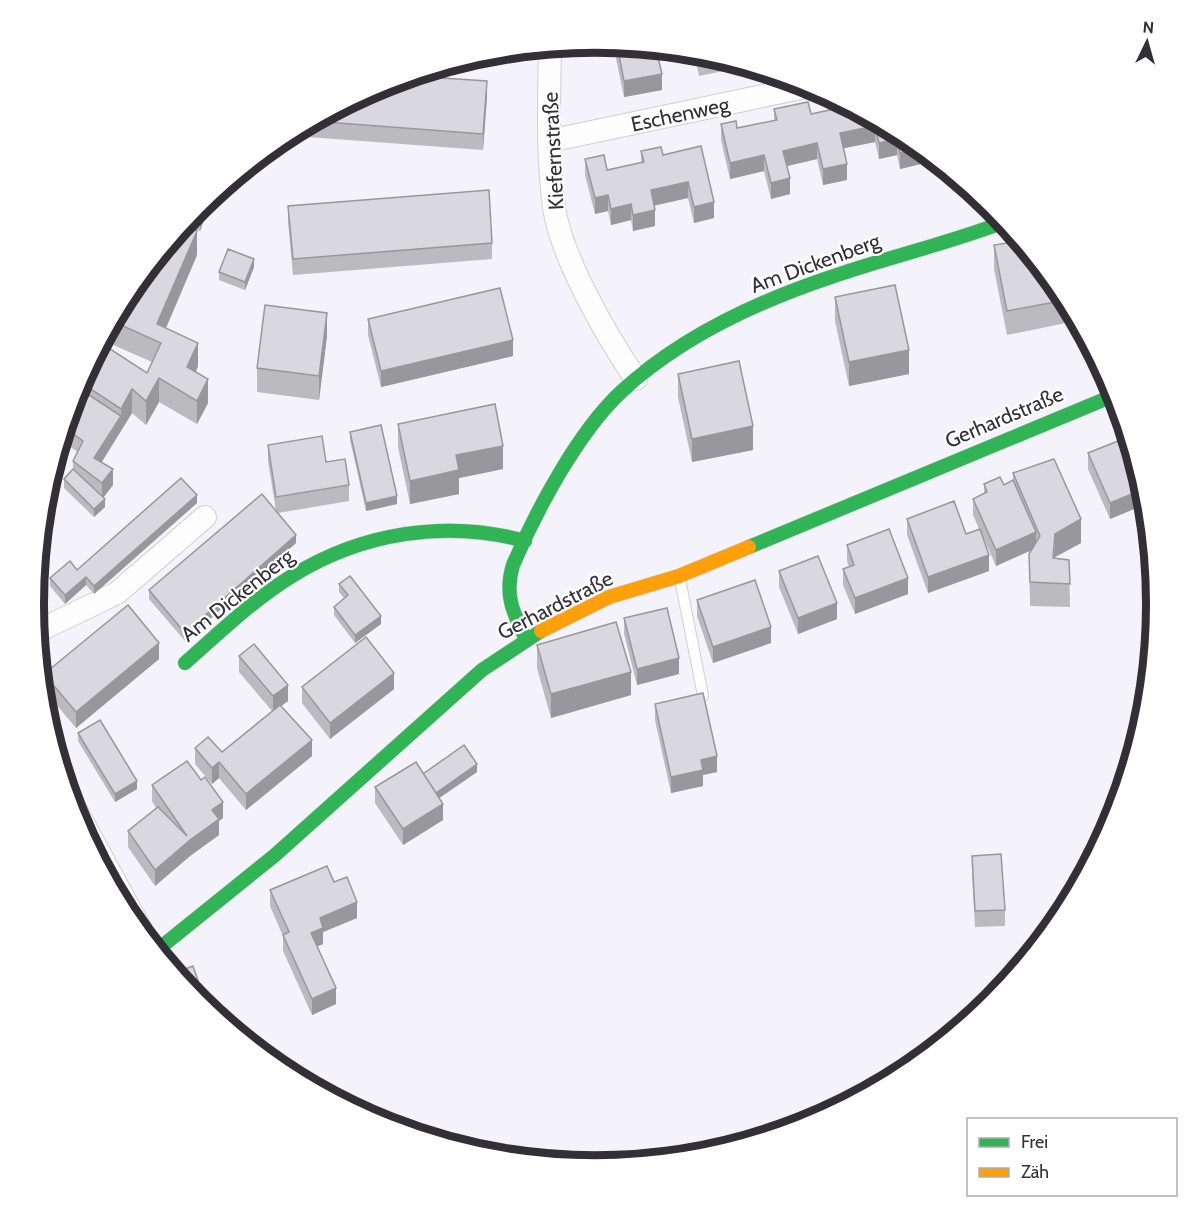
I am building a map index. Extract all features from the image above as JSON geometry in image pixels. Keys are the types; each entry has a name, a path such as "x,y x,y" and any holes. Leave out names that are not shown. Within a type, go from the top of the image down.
{"street":[{"name":"Kiefernstraße","path":"550,55 549,141 554,208 563,242 610,341 636,379"},
{"name":"Eschenweg","path":"549,141 792,90"},
{"name":"Am Dickenberg","path":"526,639 511,608 508,584 525,541 557,480 600,415 636,379 699,336 763,301 830,277 994,225"},
{"name":"Gerhardstraße","path":"163,946 274,856 482,670 526,639 609,597 679,576 1106,399"},
{"path":"45,628 117,593 205,517"},
{"name":"Am Dickenberg","path":"185,663 280,583 310,563 346,547 382,536 461,528 496,532 525,541"}],"lane":[{"path":"679,576 703,696"}],"building":[{"path":"619,54 658,57 662,74 624,81"},
{"path":"433,77 487,81 483,134 328,122 384,95"},
{"path":"808,102 811,114 835,109 870,127 840,133 847,164 823,169 817,143 783,151 790,178 771,183 764,155 730,163 721,124 736,121 737,128 777,120 774,109"},
{"path":"876,131 892,140 879,143"},
{"path":"898,144 908,151 900,153"},
{"path":"701,146 714,202 694,207 688,182 651,190 655,210 633,215 631,204 611,209 608,195 595,198 585,159 604,155 607,170 644,162 641,151 661,147 663,155"},
{"path":"489,190 492,243 293,259 288,206"},
{"path":"191,229 197,231 157,324 198,343 187,367 208,379 197,401 159,378 146,401 132,389 121,409 88,387 107,347 147,373 161,343 119,324 157,269"},
{"path":"1010,242 1055,302 1007,311 994,245"},
{"path":"228,249 254,259 245,282 219,272"},
{"path":"895,285 909,350 849,362 835,297"},
{"path":"500,288 513,340 381,371 368,319"},
{"path":"265,305 327,313 319,376 257,368"},
{"path":"739,361 753,426 692,439 678,374"},
{"path":"85,392 121,416 94,458 113,469 102,483 73,461 83,441 71,432"},
{"path":"495,404 503,446 456,455 459,470 410,481 398,424"},
{"path":"381,425 397,496 366,503 350,432"},
{"path":"322,436 326,462 345,459 349,485 276,497 268,445"},
{"path":"1120,440 1134,493 1110,503 1088,453"},
{"path":"1054,459 1081,519 1055,534 1053,558 1069,560 1070,584 1030,582 1029,554 1040,536 1013,473"},
{"path":"73,469 105,499 94,509 64,479"},
{"path":"1000,477 1004,485 1013,480 1036,532 996,550 973,499 987,492 984,484"},
{"path":"181,478 197,495 94,586 86,577 65,595 50,578 70,561 77,570"},
{"path":"262,494 296,535 185,633 149,590"},
{"path":"954,501 966,534 980,529 989,555 928,577 907,519"},
{"path":"889,529 908,578 855,598 843,569 854,565 847,545"},
{"path":"818,556 837,603 798,618 779,571"},
{"path":"350,576 381,616 355,635 334,607 348,595 339,584"},
{"path":"755,580 771,627 713,647 697,600"},
{"path":"128,605 159,643 76,712 49,679 48,671"},
{"path":"667,608 679,658 637,669 624,618"},
{"path":"616,622 631,672 551,694 537,645"},
{"path":"366,637 394,673 330,723 302,687"},
{"path":"254,644 288,685 273,696 239,656"},
{"path":"703,693 717,756 701,760 703,770 671,777 655,704"},
{"path":"280,705 312,740 246,794 219,762 212,768 195,748 208,737 222,752"},
{"path":"100,720 137,781 115,794 78,733"},
{"path":"464,745 477,764 436,793 423,774"},
{"path":"187,761 201,780 205,777 223,802 212,810 219,819 155,870 128,831 158,807 187,836 152,785"},
{"path":"416,762 443,804 403,829 375,787"},
{"path":"1001,854 1005,910 975,911 972,856"},
{"path":"327,866 334,882 347,877 357,902 320,918 323,928 311,933 336,988 312,999 283,935 289,932 270,890"},
{"path":"193,966 201,990 183,970"}],"traffic: fast":[{"path":"526,639 511,603 509,585 513,565 546,497 574,450 589,428 621,392 693,338 747,310 831,277 994,225"},
{"path":"749,547 1106,399"},
{"path":"185,663 237,617 278,585 319,561 346,549 375,540 435,531 495,534 525,541"},
{"path":"163,946 274,856 482,670 541,631"}],"traffic: slow":[{"path":"541,631 609,597 679,576 749,547"}]}
